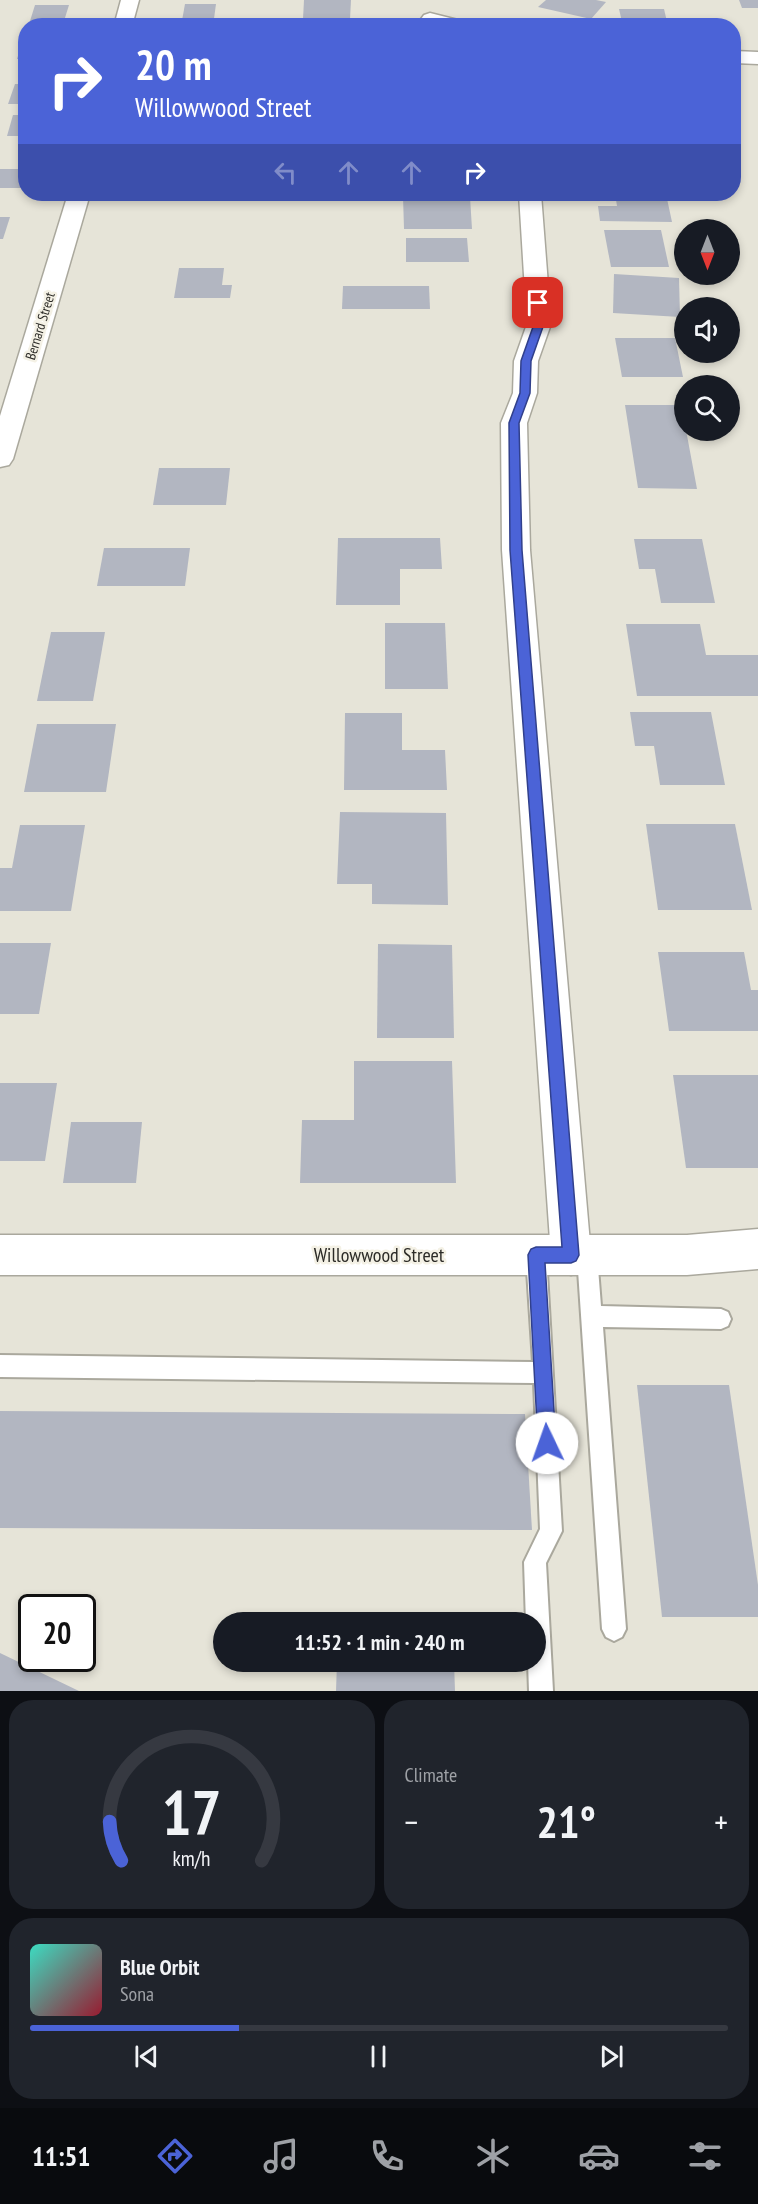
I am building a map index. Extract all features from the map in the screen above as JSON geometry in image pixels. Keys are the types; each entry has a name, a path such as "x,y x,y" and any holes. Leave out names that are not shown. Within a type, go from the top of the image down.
{"street":[{"path":"125,18 130,0"},
{"path":"741,57 758,58"},
{"name":"Bernard Street","path":"0,459 77,201"},
{"path":"530,201 539,324 526,361 525,393 514,423 516,550 565,1255"},
{"name":"Willowwood Street","path":"0,1255 687,1255 758,1249"}],"lane":[{"path":"565,1255 592,1316 614,1629"},
{"path":"541,1691 535,1562 551,1532 544,1373 565,1255"},
{"path":"592,1316 721,1319"},
{"path":"0,1366 544,1373"}],"building":[{"path":"304,0 351,0 350,18 303,18"},
{"path":"546,0 606,2 592,18 538,7"},
{"path":"739,0 758,0 758,8 742,8"},
{"path":"185,4 216,4 214,18 182,18"},
{"path":"35,5 69,5 65,18 31,18"},
{"path":"619,9 664,9 666,18 621,18"},
{"path":"15,84 18,84 18,104 8,104"},
{"path":"13,115 18,115 18,136 7,136"},
{"path":"0,169 18,169 18,188 0,188"},
{"path":"403,201 470,201 472,229 404,229"},
{"path":"616,201 668,201 672,222 600,221 598,206 617,206"},
{"path":"0,217 10,217 3,239 0,239"},
{"path":"604,230 661,230 669,267 611,267"},
{"path":"406,238 467,238 469,262 406,262"},
{"path":"179,268 224,268 222,285 232,285 230,298 174,298"},
{"path":"614,274 674,278 674,285 679,285 679,297 674,297 674,317 613,313"},
{"path":"343,286 429,286 430,309 342,309"},
{"path":"615,338 674,338 674,363 680,363 683,375 622,377"},
{"path":"625,405 674,405 674,441 688,441 697,489 638,488"},
{"path":"159,468 230,468 226,505 153,505"},
{"path":"338,538 440,538 442,569 400,569 400,605 336,605"},
{"path":"634,539 702,539 715,603 661,603 655,569 639,569"},
{"path":"104,548 190,548 185,586 97,586"},
{"path":"385,623 445,623 448,689 385,689"},
{"path":"626,624 700,624 706,655 758,655 758,696 637,696"},
{"path":"51,632 105,632 93,701 37,701"},
{"path":"630,712 711,712 725,785 660,785 654,746 635,746"},
{"path":"345,713 402,713 402,750 445,750 447,790 344,790"},
{"path":"37,724 116,724 106,792 24,792"},
{"path":"340,812 446,813 448,905 372,904 372,884 337,884"},
{"path":"646,824 735,824 752,910 658,910"},
{"path":"20,825 85,825 71,911 0,911 0,868 12,868"},
{"path":"0,943 51,943 39,1014 0,1014"},
{"path":"378,944 452,945 454,1038 377,1038"},
{"path":"658,952 744,952 751,990 758,990 758,1031 669,1031"},
{"path":"354,1061 452,1061 456,1183 300,1183 302,1120 354,1120"},
{"path":"673,1075 758,1075 758,1168 686,1168"},
{"path":"0,1083 57,1083 45,1161 0,1161"},
{"path":"71,1122 142,1122 136,1183 63,1183"},
{"path":"637,1385 729,1385 758,1585 758,1617 662,1617"},
{"path":"0,1411 525,1414 532,1530 0,1528"},
{"path":"0,1653 18,1662 18,1672 40,1672 79,1691 0,1691"},
{"path":"337,1672 454,1672 455,1691 336,1691"}],"route":[{"path":"538,303 539,324 526,361 525,393 514,423 516,550 571,1255 536,1255 547,1443"}]}
